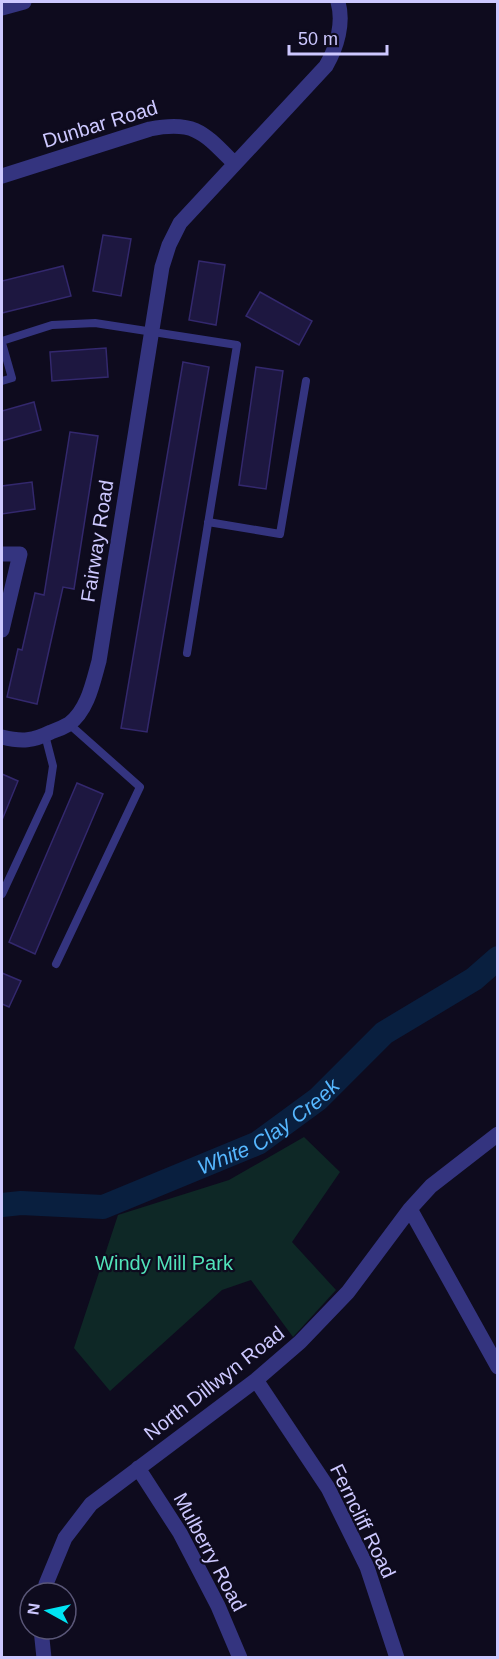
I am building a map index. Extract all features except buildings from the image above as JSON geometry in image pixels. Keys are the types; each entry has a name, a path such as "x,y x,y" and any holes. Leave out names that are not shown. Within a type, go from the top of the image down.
{"street":[{"path":"2,8 24,2"},
{"name":"Fairway Road","path":"69,724 86,699 99,661 151,332 162,267 169,245 180,223 326,66 334,52 339,33 341,10 338,2"},
{"name":"Dunbar Road","path":"2,176 172,124 197,129 234,163"},
{"path":"2,554 20,554 2,630"},
{"path":"2,737 19,742 45,735 69,724"},
{"name":"North Dillwyn Road","path":"47,1581 65,1538 91,1504 256,1380 300,1342 348,1292 410,1209 431,1186 498,1134"},
{"path":"410,1209 498,1367"},
{"name":"Ferncliff Road","path":"256,1380 328,1488 367,1567 397,1658"},
{"name":"Mulberry Road","path":"138,1468 180,1533 218,1606 240,1658"},
{"path":"42,1641 44,1658"}],"lane":[{"path":"2,381 12,378 2,342 52,325 95,323 237,345 187,653"},
{"path":"208,522 280,534 306,381"},
{"path":"56,964 140,787 69,724"},
{"path":"2,894 49,793 53,766 45,735"}],"green space":[{"name":"Windy Mill Park","path":"304,1137 340,1172 292,1242 336,1290 293,1337 251,1280 222,1290 110,1391 74,1348 118,1215 229,1180"}],"waterway":[{"name":"White Clay Creek","path":"2,1205 21,1203 103,1207 258,1143 318,1099 384,1033 474,979 498,958"}]}
